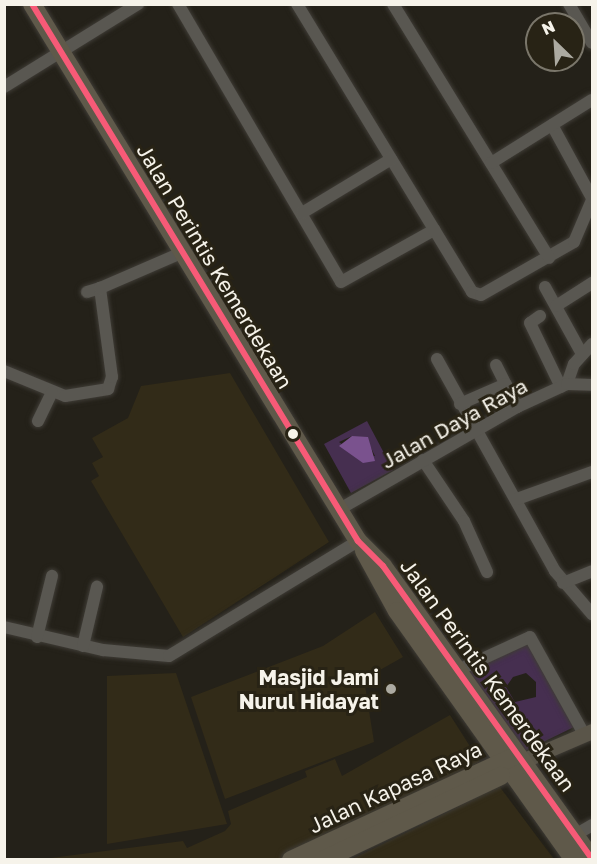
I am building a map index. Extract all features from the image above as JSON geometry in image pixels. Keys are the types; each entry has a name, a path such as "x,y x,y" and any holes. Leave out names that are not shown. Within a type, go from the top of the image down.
{"highway":[{"name":"Jalan Perintis Kemerdekaan","path":"37,6 60,55 361,545 390,602 592,859"},
{"name":"Jalan Perintis Kemerdekaan","path":"361,545 383,566 456,671 516,762 574,860"},
{"name":"Jalan Kapasa Raya","path":"291,860 370,830 516,762"},
{"name":"Jalan Kapasa Raya","path":"323,860 370,830"}],"main road":[{"path":"516,762 588,733"}],"street":[{"path":"4,87 60,55 138,4"},
{"path":"178,4 341,282 434,230"},
{"path":"297,4 434,230 478,295 549,258 577,238 592,199 552,125"},
{"path":"393,4 549,258"},
{"path":"569,4 592,43"},
{"path":"491,163 592,100"},
{"path":"302,213 391,159"},
{"path":"87,292 181,253"},
{"path":"556,306 592,283"},
{"path":"545,287 582,354"},
{"path":"4,371 52,392 90,396 111,387 100,288"},
{"path":"540,315 530,323 564,386"},
{"path":"564,386 582,354 592,344"},
{"path":"437,359 473,429 517,499 563,583 592,614"},
{"path":"496,365 517,407"},
{"path":"460,404 506,384"},
{"name":"Jalan Daya Raya","path":"338,510 473,429 517,407 564,386 592,385"},
{"path":"38,421 52,392"},
{"path":"423,460 465,521 487,572"},
{"path":"517,499 592,472"},
{"path":"4,627 37,637 156,657 184,651 361,545"},
{"path":"563,583 592,571"},
{"path":"37,637 52,576"},
{"path":"83,646 97,586"},
{"path":"456,671 530,637 588,733"},
{"path":"575,835 592,825"}],"shaded area":[{"path":"230,373 329,542 183,637 91,481 99,476 92,463 103,457 92,438 128,418 141,386"},
{"path":"367,421 393,470 351,493 324,444","holes":["352,436 368,442 375,456 361,458 339,442"]},
{"path":"352,436 368,437 375,461 363,463 339,446"},
{"path":"375,612 403,657 364,679 374,742 225,799 191,697 323,646"},
{"path":"530,640 574,727 525,751 468,672","holes":["526,673 536,682 536,697 515,702 506,687 513,677"]},
{"path":"176,673 227,824 107,844 107,676"},
{"path":"450,715 480,762 283,859 35,860 183,841 187,848 225,831 231,824 228,811 307,777 305,771 335,759 342,776"},
{"path":"499,786 554,859 350,860 426,823"}],"transit line":[{"path":"32,4 358,541 383,566 592,859"}],"place":[{"name":"Masjid Jami Nurul Hidayat","path":"391,689"}]}
